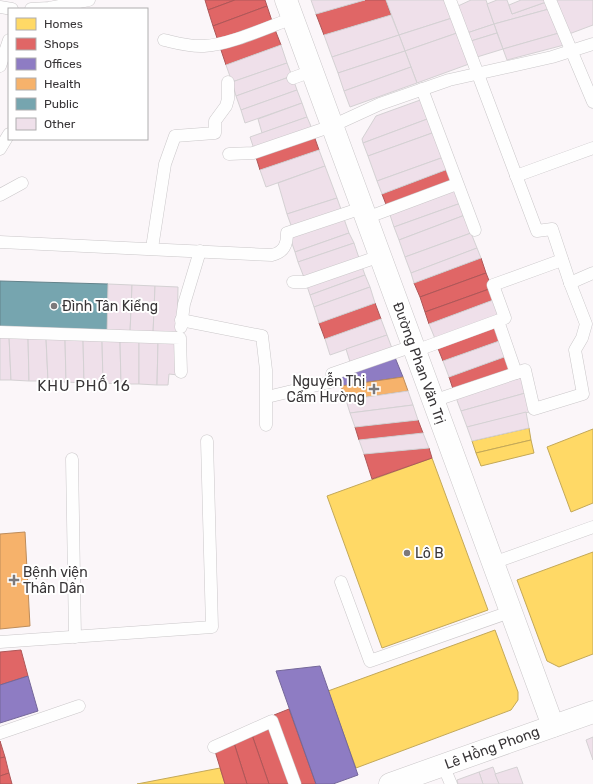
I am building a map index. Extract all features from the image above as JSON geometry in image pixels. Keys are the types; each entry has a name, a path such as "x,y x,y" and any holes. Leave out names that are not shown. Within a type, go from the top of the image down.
{"street":[{"name":"Đường Phan Văn Trị","path":"289,9 302,74 332,126 552,726"},
{"name":"Lê Hồng Phong","path":"390,784 447,775 552,726 593,712"}],"lane":[{"path":"59,8 89,0"},
{"path":"433,401 525,370 534,409 583,394 575,350 582,338 586,324 570,283 552,229 537,231 476,73 450,0"},
{"path":"550,0 593,102"},
{"path":"164,40 178,44 202,46 217,45 289,9"},
{"path":"0,66 8,43"},
{"path":"229,154 253,153 332,126 364,111 422,89 476,73 572,52 593,44"},
{"path":"152,248 165,164 175,136 216,133 215,121 232,100 228,82"},
{"path":"422,89 475,230"},
{"path":"0,149 8,136"},
{"path":"516,176 593,148"},
{"path":"0,195 22,183"},
{"path":"0,242 152,248 272,255 278,253 286,246 287,233 364,213 458,184"},
{"path":"181,372 181,320 200,251"},
{"path":"293,282 305,282 380,256"},
{"path":"267,397 334,381 332,374 414,349 505,318 493,285 562,260"},
{"path":"570,283 593,273"},
{"path":"181,320 262,336 267,397 266,425"},
{"path":"498,321 516,373"},
{"path":"0,332 180,338"},
{"path":"0,642 212,627 207,441"},
{"path":"72,459 75,636"},
{"path":"493,563 593,527"},
{"path":"341,582 370,661 510,612"},
{"path":"0,733 79,706"},
{"path":"214,747 272,721 295,784"}],"building: Homes":[{"path":"529,428 531,440 476,453 472,441"},
{"path":"593,429 593,503 571,512 547,447"},
{"path":"531,440 534,453 481,466 476,453"},
{"name":"Lô B","path":"432,458 488,610 382,648 327,496"},
{"path":"593,552 593,654 559,667 547,661 517,580"},
{"path":"495,630 518,692 518,700 511,710 356,768 328,691"},
{"path":"220,768 225,784 137,784"}],"building: Shops":[{"path":"205,0 235,0 208,10"},
{"path":"235,0 265,0 267,6 213,26 208,10"},
{"path":"365,0 386,0 391,15 324,35 316,14"},
{"path":"267,6 272,21 218,41 213,26"},
{"path":"274,27 281,45 226,65 220,47"},
{"path":"313,133 319,150 260,170 255,154"},
{"path":"448,169 453,182 387,207 382,194"},
{"path":"481,258 486,273 420,297 414,283"},
{"path":"486,273 492,288 425,312 420,297"},
{"path":"492,288 496,299 429,324 425,312"},
{"path":"375,303 381,319 325,339 319,323"},
{"path":"496,324 502,340 443,361 437,346"},
{"path":"507,356 513,372 454,392 449,377"},
{"path":"418,420 423,433 359,440 355,427"},
{"path":"429,448 432,458 372,479 364,454"},
{"path":"21,650 28,676 0,685 0,652"},
{"path":"289,709 316,784 298,784 274,715"},
{"path":"271,727 291,784 269,784 252,735"},
{"path":"252,735 269,784 247,784 234,743"},
{"path":"0,741 5,757 0,758"},
{"path":"234,743 247,784 225,784 215,751"},
{"path":"5,757 9,773 0,776 0,758"},
{"path":"9,773 12,784 0,784 0,776"}],"building: Offices":[{"path":"394,355 403,377 341,386 337,374"},
{"path":"320,666 358,775 333,784 316,784 276,671"},
{"path":"28,676 38,711 0,723 0,685"}],"building: Health":[{"name":"Nguyễn Thị Cẩm Hường","path":"403,377 408,391 346,400 341,386"},
{"name":"Bệnh viện Thân Dân","path":"25,532 30,626 0,629 0,534"}],"building: Public":[{"name":"Đình Tân Kiểng","path":"0,281 108,284 107,332 0,328"}],"building: Other":[{"path":"311,0 365,0 316,14"},
{"path":"386,0 445,0 452,18 399,35"},
{"path":"471,0 486,0 494,24 467,33 458,6"},
{"path":"497,0 507,0 512,14 546,2 549,9 494,24 487,4"},
{"path":"521,0 545,0 546,2 512,14 509,5"},
{"path":"555,0 593,0 593,25 569,34"},
{"path":"549,9 559,33 503,49 494,24"},
{"path":"391,15 399,35 332,57 324,35"},
{"path":"452,18 457,33 405,51 399,35"},
{"path":"494,24 497,33 471,41 467,33"},
{"path":"457,33 469,64 417,83 405,51"},
{"path":"497,33 503,49 477,57 471,41"},
{"path":"559,33 564,45 507,60 503,49"},
{"path":"399,35 405,51 338,73 332,57"},
{"path":"281,45 287,63 232,82 226,65"},
{"path":"405,51 411,67 344,91 338,73"},
{"path":"287,63 292,76 236,96 232,82"},
{"path":"411,67 417,83 350,107 344,91"},
{"path":"292,76 297,90 241,110 236,96"},
{"path":"297,90 302,103 245,123 241,110"},
{"path":"423,99 430,118 363,143 362,139 376,116"},
{"path":"302,103 307,117 262,133 258,119"},
{"path":"307,117 313,131 255,152 250,137"},
{"path":"430,118 435,132 368,156 363,143"},
{"path":"435,132 444,157 377,181 368,156"},
{"path":"319,150 325,166 266,187 260,170"},
{"path":"444,157 448,169 382,194 377,181"},
{"path":"325,166 337,198 287,214 278,183"},
{"path":"455,188 461,203 394,227 389,212"},
{"path":"337,198 342,212 292,228 287,214"},
{"path":"461,203 465,215 399,240 394,227"},
{"path":"465,215 471,233 405,257 399,240"},
{"path":"343,216 349,233 295,252 289,235"},
{"path":"349,233 354,243 298,262 295,252"},
{"path":"471,233 477,248 411,273 405,257"},
{"path":"354,243 360,261 305,280 298,262"},
{"path":"477,248 481,258 414,283 411,273"},
{"path":"361,264 365,275 310,295 306,283"},
{"path":"365,275 370,287 314,307 310,295"},
{"path":"108,284 132,285 130,333 107,332"},
{"path":"132,285 155,286 153,334 130,333"},
{"path":"155,286 178,287 177,335 153,334"},
{"path":"370,287 375,303 319,323 314,307"},
{"path":"496,299 502,316 436,341 429,324"},
{"path":"381,319 387,335 330,355 325,339"},
{"path":"0,335 9,336 11,380 0,380"},
{"path":"387,335 393,351 351,365 346,349"},
{"path":"9,336 28,337 29,381 11,380"},
{"path":"28,337 46,338 48,381 29,381"},
{"path":"46,338 65,339 66,382 48,381"},
{"path":"65,339 83,339 84,383 66,382"},
{"path":"83,339 102,340 103,383 84,383"},
{"path":"102,340 120,341 121,384 103,383"},
{"path":"502,340 507,356 449,377 443,361"},
{"path":"120,341 139,342 139,384 121,384"},
{"path":"139,342 158,342 157,385 139,384"},
{"path":"158,342 179,343 178,375 169,374 168,385 157,385"},
{"path":"524,372 529,392 461,411 455,395"},
{"path":"408,391 413,405 350,413 346,400"},
{"path":"529,392 533,411 467,427 461,411"},
{"path":"413,405 418,420 355,427 350,413"},
{"path":"526,412 529,428 472,441 467,427"},
{"path":"423,433 429,448 364,454 359,440"},
{"path":"593,737 593,760 586,740"},
{"path":"493,767 499,784 483,784 479,772"},
{"path":"517,767 523,784 499,784 495,774"},
{"path":"479,772 483,784 458,784 457,780"}],"place":[{"name":"Đình Tân Kiểng","path":"54,306"},
{"name":"Nguyễn Thị Cẩm Hường","path":"374,389"},
{"name":"Lô B","path":"407,553"},
{"name":"Bệnh viện Thân Dân","path":"14,580"}],"district":[{"name":"KHU PHỐ 16","path":"84,386"}]}
